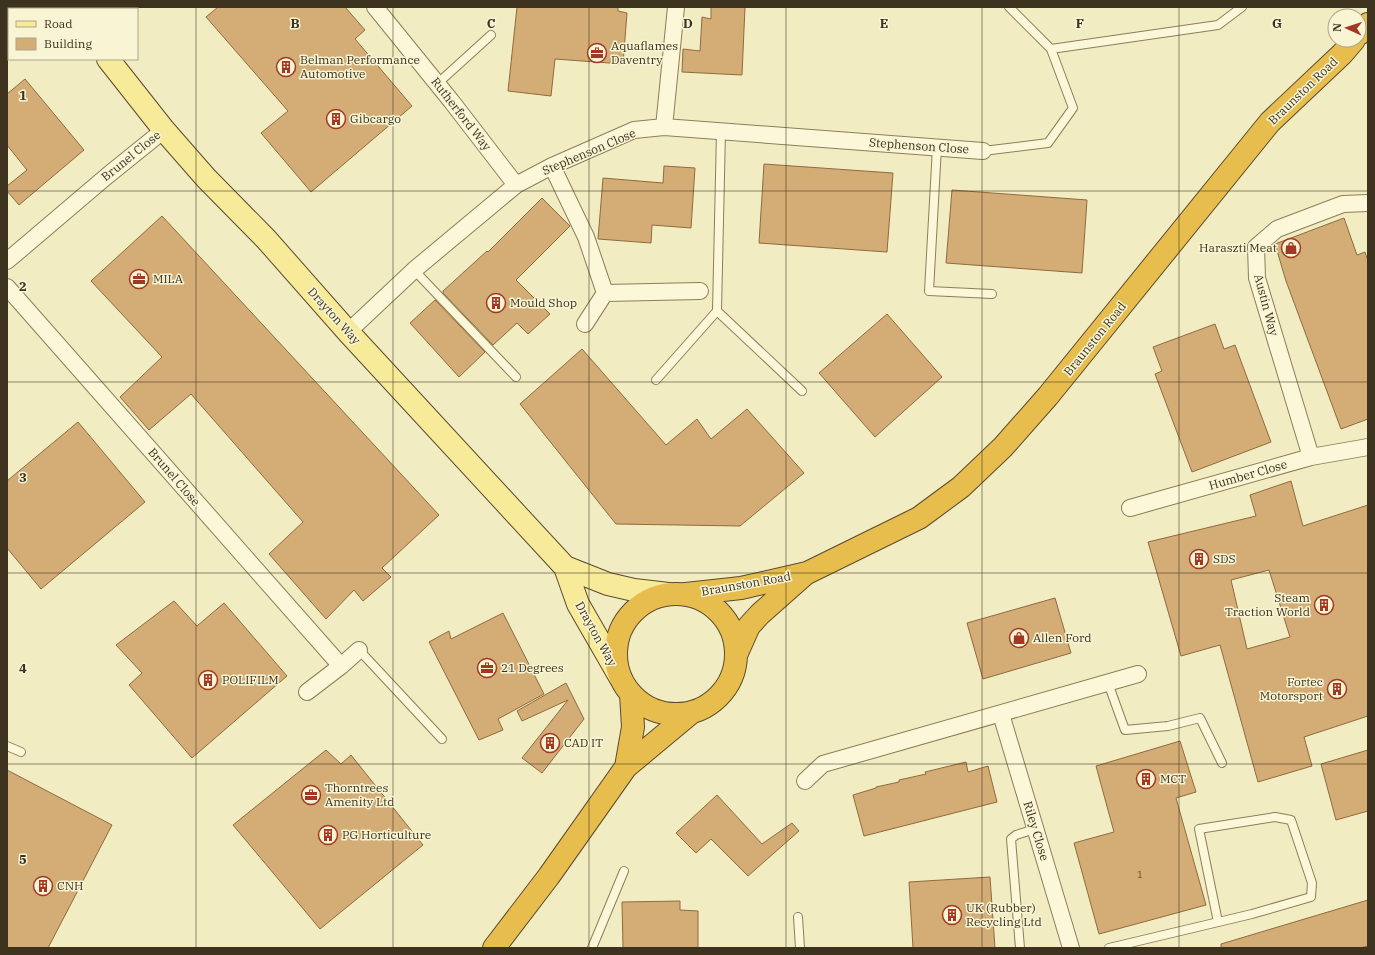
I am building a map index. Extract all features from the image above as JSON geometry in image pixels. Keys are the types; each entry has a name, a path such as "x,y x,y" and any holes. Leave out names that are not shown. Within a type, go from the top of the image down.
{"highway":[{"name":"Braunston Road","path":"677,594 741,588 806,573 919,518 961,487 1003,447 1048,396 1270,122 1347,48"},
{"name":"Braunston Road","path":"737,654 749,626 767,606 806,573"},
{"path":"494,948 549,876 626,767 692,712 710,704 725,691 734,673 737,654 734,637 727,621 716,608 702,599 677,594 650,599 635,610 624,624 617,641 616,659 626,686 633,727 626,767"},
{"path":"626,686 644,705 659,712 676,714 692,712"}],"main road":[{"name":"Drayton Way","path":"109,60 164,130 206,178 266,239 348,332 565,567 578,604 626,686"},
{"name":"Drayton Way","path":"565,567 608,584 634,590 677,594"}],"street":[{"path":"664,127 676,7"},
{"name":"Rutherford Way","path":"379,8 516,185"},
{"name":"Stephenson Close","path":"348,332 414,270 516,185 552,166 634,130 664,127 983,151"},
{"name":"Brunel Close","path":"7,261 106,176 164,130"},
{"path":"552,166 586,237 605,293"},
{"name":"Austin Way","path":"1310,457 1257,278 1256,247 1277,228 1343,204 1368,203"},
{"name":"Brunel Close","path":"7,287 341,666"},
{"path":"605,293 700,291"},
{"path":"585,324 605,293"},
{"name":"Humber Close","path":"1130,508 1310,457 1368,447"},
{"path":"307,692 359,650"},
{"path":"805,781 823,764 1138,674"},
{"name":"Riley Close","path":"1001,714 1071,948"}],"lane":[{"path":"983,151 1048,143 1073,108 1051,49 1009,7"},
{"path":"1051,49 1218,24 1242,7"},
{"path":"438,84 491,35"},
{"path":"656,380 717,311 720,131"},
{"path":"937,147 929,291 992,294"},
{"path":"414,270 516,377"},
{"path":"717,311 802,391"},
{"path":"359,650 442,740"},
{"path":"1108,683 1125,730 1168,726 1200,718 1222,762"},
{"path":"7,746 21,752"},
{"path":"1109,948 1252,914 1311,897 1312,883 1291,820 1276,817 1199,829 1218,922"},
{"path":"1020,948 1011,839 1016,834 1035,829"},
{"path":"592,948 624,871"},
{"path":"798,917 800,948"}],"building":[{"path":"218,7 345,7 365,30 355,39 412,106 311,192 261,133 288,111 206,17"},
{"path":"517,7 618,7 618,11 627,13 623,64 555,59 551,96 508,91"},
{"path":"711,7 745,7 742,75 682,72 683,49 700,51 702,17 711,19"},
{"path":"25,79 84,150 19,205 7,191 7,186 27,170 7,145 7,94"},
{"path":"764,164 893,173 887,252 759,243"},
{"path":"664,166 695,168 691,228 652,225 651,243 598,239 603,178 663,183"},
{"path":"952,190 1087,200 1082,273 946,263"},
{"name":"Mould Shop","path":"542,198 570,226 516,280 550,314 528,334 517,323 493,345 443,293 443,291 487,251 488,252"},
{"path":"162,216 439,515 382,568 391,577 363,601 354,590 326,619 269,554 303,522 191,394 149,430 120,397 162,357 91,281"},
{"path":"1344,218 1357,255 1365,252 1368,261 1368,419 1341,429 1286,281 1275,244"},
{"path":"435,300 485,352 459,377 410,323"},
{"path":"887,314 942,377 875,437 819,373"},
{"path":"1215,324 1224,349 1235,345 1271,442 1192,472 1155,374 1162,371 1153,347"},
{"path":"582,349 666,445 697,419 711,439 747,409 804,473 740,526 616,524 520,404"},
{"path":"78,422 145,502 41,589 7,548 7,481"},
{"path":"1291,481 1303,526 1368,505 1368,716 1304,737 1312,766 1258,782 1220,645 1181,656 1148,542 1256,516 1250,495","holes":["1269,570 1290,637 1247,649 1231,580"]},
{"name":"Allen Ford","path":"1055,598 1071,653 983,679 967,623"},
{"name":"POLIFILM","path":"174,601 197,626 224,603 287,676 192,758 129,685 142,673 116,645"},
{"name":"21 Degrees","path":"503,613 544,694 498,719 503,730 479,740 429,642 449,631 451,639"},
{"name":"CAD IT","path":"566,683 584,719 542,773 522,758 568,700 522,721 517,711"},
{"path":"1180,741 1196,792 1176,798 1206,905 1099,934 1074,843 1114,832 1096,766"},
{"name":"PG Horticulture","path":"326,750 341,764 351,755 423,845 320,929 233,825"},
{"path":"1368,750 1368,811 1336,820 1321,764"},
{"path":"966,762 968,772 988,766 997,802 864,836 853,795 876,787 899,782 899,780 926,774 925,772"},
{"name":"CNH","path":"7,770 112,825 48,948 7,948"},
{"path":"717,795 762,844 792,823 799,831 748,876 711,839 696,853 676,833"},
{"name":"UK (Rubber) Recycling Ltd","path":"990,877 995,948 913,948 909,882"},
{"path":"1368,900 1368,946 1360,948 1221,948 1221,944"},
{"path":"680,901 680,910 698,911 698,948 623,948 622,902"}],"place":[{"name":"Aquaflames Daventry","path":"597,53"},
{"name":"Belman Performance Automotive","path":"286,67"},
{"name":"Gibcargo","path":"336,119"},
{"name":"Haraszti Meat","path":"1291,248"},
{"name":"MILA","path":"139,279"},
{"name":"Mould Shop","path":"496,303"},
{"name":"SDS","path":"1199,559"},
{"name":"Steam Traction World","path":"1324,605"},
{"name":"Allen Ford","path":"1019,638"},
{"name":"21 Degrees","path":"487,668"},
{"name":"POLIFILM","path":"208,680"},
{"name":"Fortec Motorsport","path":"1337,689"},
{"name":"CAD IT","path":"550,743"},
{"name":"MCT","path":"1146,779"},
{"name":"Thorntrees Amenity Ltd","path":"311,795"},
{"name":"PG Horticulture","path":"328,835"},
{"name":"CNH","path":"43,886"},
{"name":"UK (Rubber) Recycling Ltd","path":"952,915"}]}
